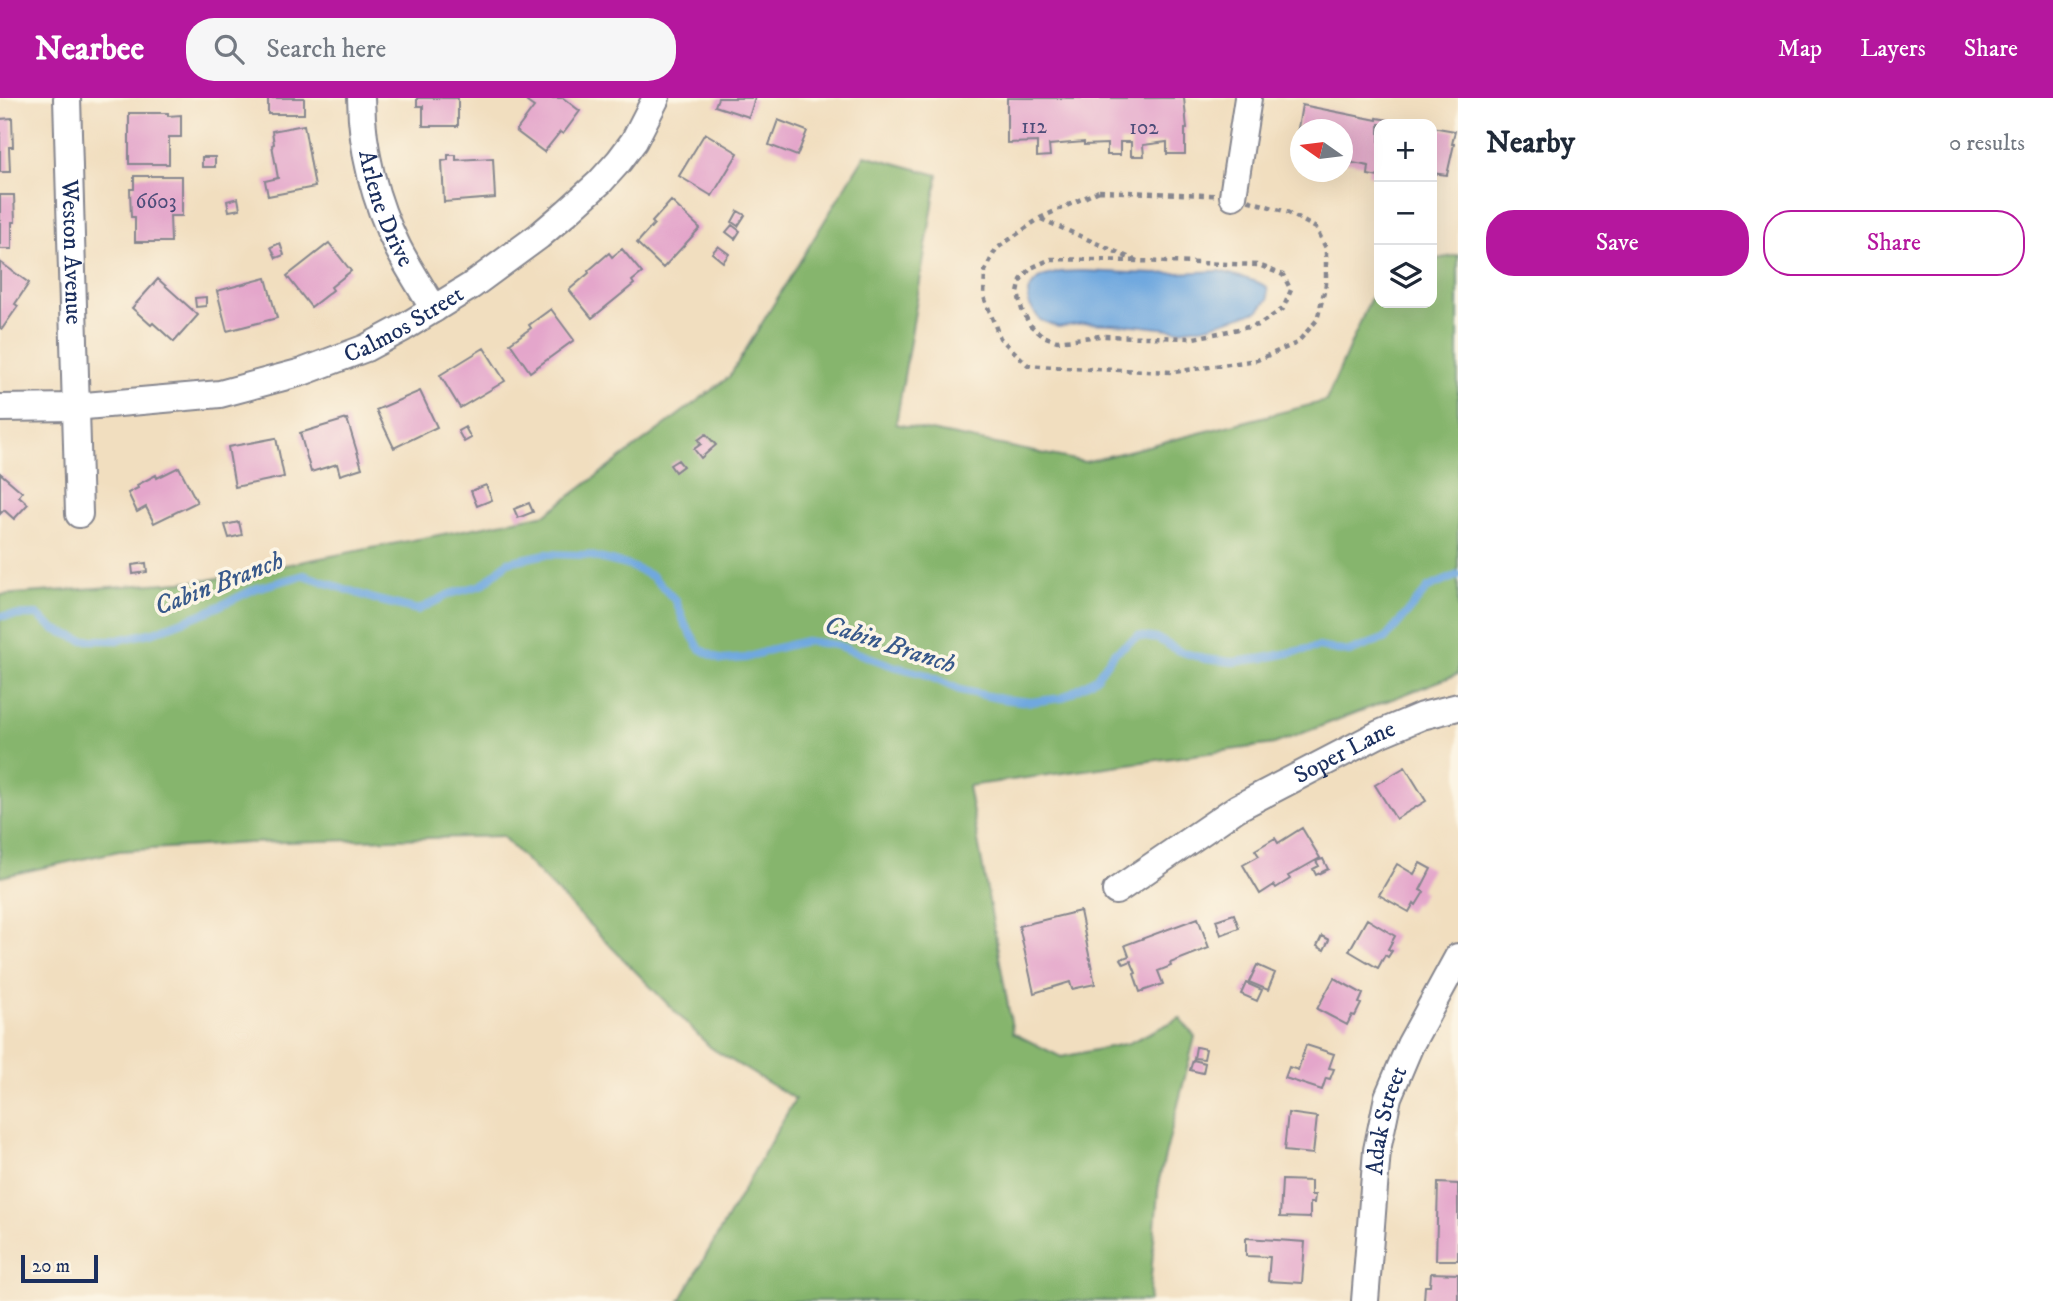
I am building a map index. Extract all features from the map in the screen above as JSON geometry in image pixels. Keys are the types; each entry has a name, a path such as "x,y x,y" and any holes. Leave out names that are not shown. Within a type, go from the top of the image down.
{"street":[{"name":"Weston Avenue","path":"67,98 79,514"},
{"name":"Arlene Drive","path":"361,98 367,158 380,208 398,249 434,309"},
{"name":"Calmos Street","path":"0,408 74,407 188,397 243,389 302,372 375,343 471,286 568,212 600,182 634,141 656,98"},
{"path":"1233,196 1248,98"},
{"name":"Soper Lane","path":"1116,891 1237,808 1379,734 1422,716 1458,707"},
{"name":"Adak Street","path":"1365,1301 1377,1150 1388,1097 1410,1045 1458,957"}],"path":[{"path":"1099,191 1233,196 1287,212 1316,228 1326,248 1326,284 1317,320 1297,343 1257,360 1174,372 1028,365 1000,338 984,297 985,271 996,249 1040,218 1099,191"},
{"path":"1040,218 1136,261 1259,265 1283,275 1291,290 1283,309 1258,325 1194,338 1100,336 1057,341 1043,336 1030,325 1022,310 1018,293 1021,280 1031,268 1051,259 1136,261"}],"green space":[{"path":"865,155 938,175 896,424 1085,462 1326,401 1374,291 1374,308 1437,308 1437,259 1458,255 1458,674 1274,744 968,786 1013,1033 1061,1057 1129,1043 1180,1018 1195,1037 1159,1180 1149,1301 680,1301 795,1099 711,1048 502,836 248,843 119,851 0,877 0,595 208,580 546,514 729,377"}],"water":[{"path":"1220,271 1267,287 1268,299 1258,311 1207,326 1179,330 1084,323 1058,327 1040,320 1029,304 1028,292 1034,283 1042,277 1060,272 1155,274"}],"building":[{"path":"268,98 304,98 304,114 268,114"},
{"path":"417,98 458,98 458,126 423,126 423,106 417,106"},
{"path":"530,98 563,98 580,111 563,134 560,132 544,152 516,131 534,107 527,102"},
{"path":"718,98 755,98 749,117 715,106"},
{"path":"1007,98 1184,98 1187,129 1185,154 1167,154 1167,142 1143,145 1144,156 1131,156 1131,142 1120,142 1120,155 1107,155 1107,144 1084,145 1084,142 1049,145 1050,156 1037,157 1037,142 1007,143"},
{"path":"1302,105 1374,119 1374,176 1368,175 1369,166 1353,163 1353,119 1300,119"},
{"path":"129,113 181,115 181,137 169,137 169,164 129,164"},
{"path":"12,118 10,172 0,172 0,119"},
{"path":"778,120 807,131 797,156 769,145"},
{"path":"304,125 315,187 268,196 265,181 278,178 272,131"},
{"path":"1437,128 1455,131 1447,175 1437,174"},
{"path":"705,133 738,153 712,196 679,176"},
{"path":"448,155 456,155 456,160 493,158 495,198 444,202 442,161 448,160"},
{"path":"202,157 215,157 215,167 202,167"},
{"path":"134,176 182,176 182,216 170,216 171,242 135,242 135,217 131,217 130,189 134,189"},
{"path":"0,195 14,195 12,249 0,249"},
{"path":"238,198 240,209 229,211 227,201"},
{"path":"671,201 700,228 663,268 637,243"},
{"path":"738,211 745,215 738,226 732,222"},
{"path":"732,225 740,231 735,239 726,232"},
{"path":"280,243 284,255 276,258 271,247"},
{"path":"329,243 351,271 311,307 287,276"},
{"path":"718,246 729,254 723,262 712,253"},
{"path":"622,249 642,273 632,281 634,284 592,318 569,290 609,253 612,257"},
{"path":"0,262 29,283 15,304 18,306 2,329 0,328"},
{"path":"266,278 277,318 227,331 217,291"},
{"path":"158,279 198,315 174,342 132,308"},
{"path":"206,297 206,306 196,307 195,298"},
{"path":"551,309 574,340 530,372 510,343"},
{"path":"484,348 505,381 460,408 440,375"},
{"path":"420,391 437,427 394,448 376,410"},
{"path":"347,419 362,468 340,475 337,464 311,472 300,433"},
{"path":"465,427 471,438 464,442 458,431"},
{"path":"706,434 716,445 701,458 694,449 701,444 698,440"},
{"path":"276,438 284,477 235,487 228,447"},
{"path":"678,460 683,466 675,472 670,465"},
{"path":"179,467 197,502 154,523 146,507 137,512 128,493 156,475 157,478"},
{"path":"0,473 22,492 19,496 28,504 14,519 4,510 0,514"},
{"path":"486,485 492,500 477,506 471,491"},
{"path":"529,503 533,512 518,518 514,509"},
{"path":"239,522 242,535 229,538 225,525"},
{"path":"146,563 147,572 133,574 132,565"},
{"path":"1405,767 1426,801 1396,819 1375,785"},
{"path":"1302,828 1320,858 1288,876 1290,879 1276,888 1274,885 1260,894 1243,865 1259,856 1255,850 1275,838 1278,843"},
{"path":"1323,859 1328,869 1316,875 1313,869 1319,866 1316,861"},
{"path":"1420,863 1431,869 1420,890 1424,892 1409,912 1379,895 1397,864 1414,874"},
{"path":"1080,911 1095,984 1072,989 1070,982 1034,993 1019,926"},
{"path":"1234,914 1239,928 1221,935 1216,920"},
{"path":"1198,918 1209,948 1170,963 1171,966 1158,971 1163,984 1140,992 1131,961 1124,964 1121,959 1129,956 1125,945"},
{"path":"1367,919 1395,936 1388,949 1392,951 1388,957 1385,955 1378,968 1349,951"},
{"path":"1322,936 1329,940 1324,950 1317,946"},
{"path":"1257,965 1275,973 1268,990 1249,982"},
{"path":"1334,978 1363,994 1355,1016 1352,1015 1347,1025 1317,1009"},
{"path":"1246,983 1262,990 1257,1001 1241,994"},
{"path":"1306,1045 1334,1054 1329,1068 1334,1069 1330,1079 1326,1078 1322,1090 1285,1078 1289,1067 1298,1070"},
{"path":"1196,1047 1206,1049 1204,1059 1194,1058"},
{"path":"1193,1060 1205,1063 1203,1073 1190,1070"},
{"path":"1288,1113 1317,1117 1313,1154 1284,1151"},
{"path":"1282,1180 1311,1181 1311,1195 1315,1195 1314,1203 1310,1203 1310,1218 1280,1217"},
{"path":"1438,1183 1458,1184 1458,1260 1436,1260"},
{"path":"1246,1238 1305,1242 1302,1283 1268,1281 1270,1257 1246,1256"},
{"path":"1431,1273 1458,1274 1458,1301 1424,1301 1425,1286 1430,1286"}],"waterway":[{"name":"Cabin Branch","path":"0,616 37,615 54,629 82,640 118,640 154,632 209,611 257,588 304,575 377,600 418,610 450,594 482,585 508,562 546,554 587,555 627,565 652,576 676,601 685,624 700,649 721,660 746,658 806,641 836,645 893,666 924,674 960,690 1031,702 1062,698 1096,678 1114,653 1138,636 1158,639 1179,651 1205,659 1233,662 1318,647 1349,652 1386,638 1428,588 1458,575"}]}
